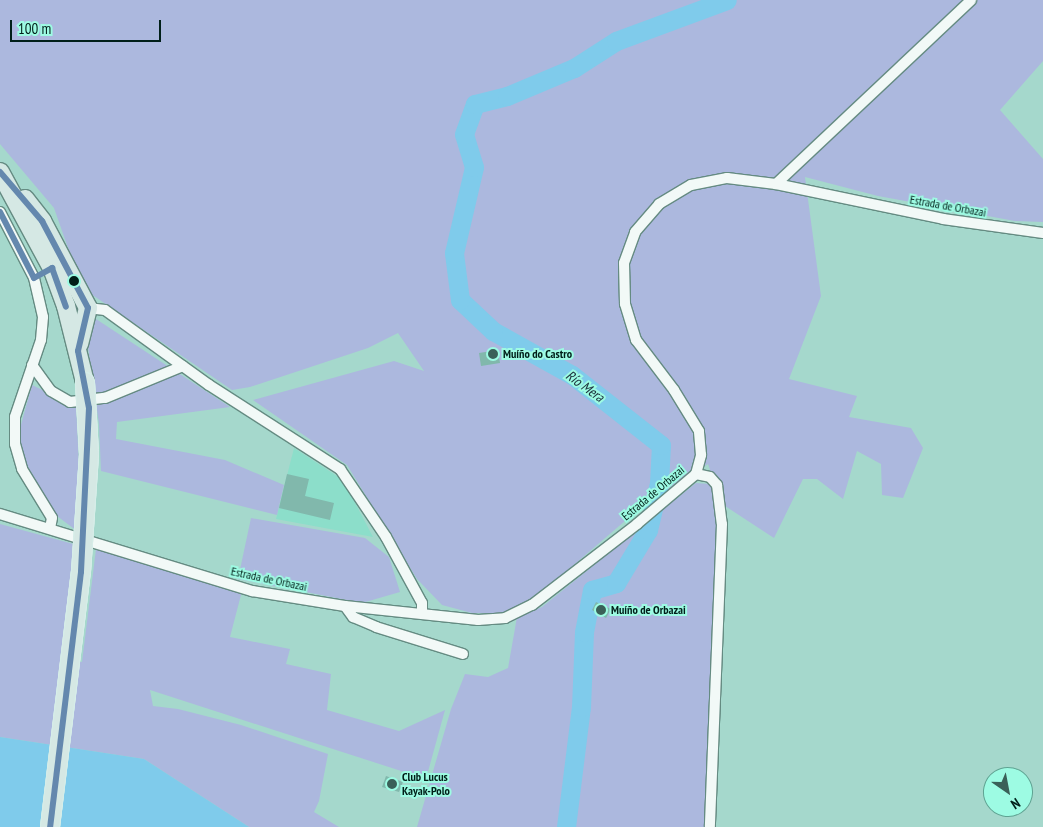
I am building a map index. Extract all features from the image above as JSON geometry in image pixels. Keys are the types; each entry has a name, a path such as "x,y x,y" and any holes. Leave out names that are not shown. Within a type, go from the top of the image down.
{"highway":[{"path":"0,172 12,190 52,268 78,351 85,382 89,454 81,572 50,827"},
{"path":"12,190 29,202 42,221 88,308 78,351"}],"street":[{"path":"776,184 971,0"},
{"name":"Estrada de Orbazai","path":"0,514 252,590 345,606 478,620 505,618 532,605 637,524 696,474 701,455 699,431 674,390 636,340 625,304 624,263 636,232 659,204 691,185 727,178 776,184 943,219 1043,233"},
{"path":"0,212 34,278 43,318 41,340 15,416 15,444 22,469 52,518 50,528"},
{"path":"34,278 52,268"},
{"path":"88,308 105,310 183,366 340,469 390,546 422,603 422,613"},
{"path":"32,365 51,391 70,402 105,398 183,366"},
{"path":"696,474 710,477 716,485 722,524 710,827"},
{"path":"345,606 354,617 376,627 463,654"}],"shaded area":[{"path":"0,0 1043,0 1043,61 1000,110 1043,159 1043,222 1015,221 878,196 805,177 821,296 789,379 857,396 849,417 911,428 923,448 903,498 882,495 881,464 857,451 843,499 817,479 803,479 774,538 722,504 708,464 647,502 540,594 502,613 472,613 442,605 417,579 347,465 253,400 394,361 424,371 398,333 368,348 250,387 232,390 91,294 74,265 54,208 0,144"},
{"path":"96,319 230,407 117,422 116,439 225,460 284,485 277,515 101,471 99,424 87,340"},
{"path":"32,385 76,406 80,485 77,531 53,513 24,464 19,432"},
{"path":"294,448 343,480 373,537 276,519"},
{"path":"696,483 710,484 715,490 719,524 706,827 417,827 451,709 465,674 488,677 508,668 517,617 542,607"},
{"path":"251,518 365,538 389,557 400,592 362,603 238,579"},
{"path":"0,524 77,545 65,659 82,662 96,549 242,591 230,637 290,649 286,664 331,674 327,710 399,731 445,710 426,779 150,690 153,706 178,709 241,725 328,754 319,801 314,812 339,827 249,827 144,759 0,737"},
{"path":"0,737 144,759 249,827 0,827"}],"building":[{"name":"Muíño do Castro","path":"498,350 500,363 481,366 479,353"},
{"path":"287,474 309,479 305,496 334,503 330,520 279,508"},
{"name":"Muíño de Orbazai","path":"596,602 611,609 606,618 592,610"},
{"name":"Club Lucus Kayak-Polo","path":"386,776 403,782 399,792 382,787"}],"waterway":[{"name":"Río Mera","path":"566,827 581,707 584,632 592,590 616,583 648,530 659,483 661,445 572,375 493,331 460,300 454,253 474,167 464,134 475,104 507,96 574,68 616,41 727,0"}],"transit line":[{"path":"0,172 42,221 88,308 78,351 89,408 81,572 50,827"},
{"path":"0,212 34,278 52,268 66,307"}],"place":[{"name":"Muíño do Castro","path":"493,354"},
{"name":"Muíño de Orbazai","path":"601,610"},
{"name":"Club Lucus Kayak-Polo","path":"392,784"}]}
